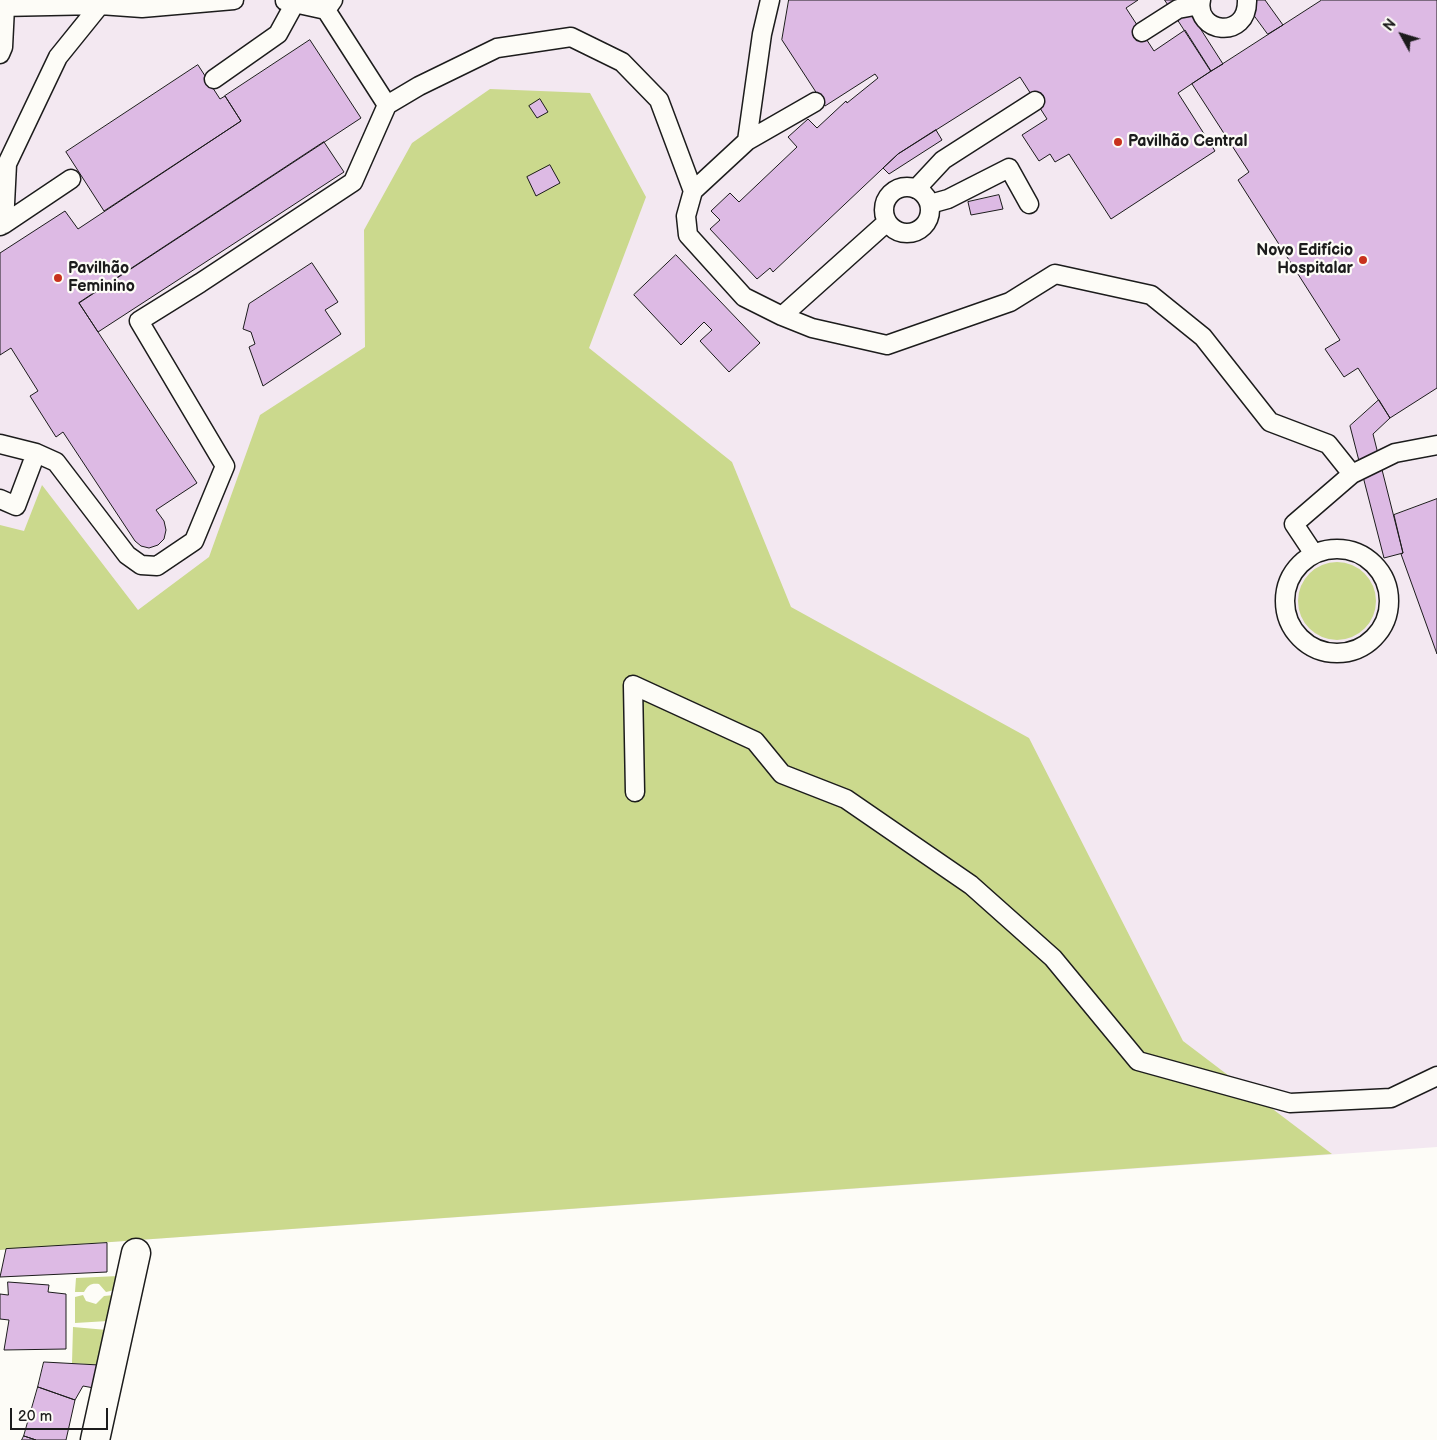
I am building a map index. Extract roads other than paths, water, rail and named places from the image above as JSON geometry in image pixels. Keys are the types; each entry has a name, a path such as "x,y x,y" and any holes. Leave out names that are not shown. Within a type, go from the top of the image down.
{"street":[{"path":"95,1440 136,1253"}],"lane":[{"path":"0,54 3,47 3,7 100,2 142,8 234,0"},
{"path":"747,141 762,34 770,0"},
{"path":"1142,32 1178,9 1200,3 1203,17 1211,25 1221,29 1233,27 1242,20 1247,10 1247,0"},
{"path":"214,79 278,34 289,1 329,5 387,105"},
{"path":"2,225 7,164 58,57 100,2"},
{"path":"0,444 36,453 56,462 127,556 141,565 157,566 194,541 225,466 139,321 353,182 387,105 419,86 497,48 570,37 622,62 659,100 693,191"},
{"path":"916,189 943,160 1035,100"},
{"path":"814,102 747,141 693,191 686,216 688,235 744,297 782,316 812,328 887,345 1010,302 1054,274 1151,295 1203,337 1270,422 1328,444 1352,474"},
{"path":"930,204 948,199 1009,168 1029,204"},
{"path":"2,225 71,179"},
{"path":"903,187 916,189 925,194 930,204 930,215 926,226 916,232 905,234 894,230 887,222 884,211 886,200 893,191 903,187"},
{"path":"782,316 887,222"},
{"path":"1314,554 1294,524 1352,474 1395,453 1437,445"},
{"path":"0,499 16,506 36,453"},
{"path":"1339,549 1364,555 1382,572 1390,597 1386,622 1370,642 1348,653 1323,652 1300,640 1287,618 1285,594 1294,570 1314,554 1339,549"},
{"path":"635,792 633,685 755,740 782,774 846,799 971,886 1053,958 1138,1062 1290,1103 1392,1098 1437,1076"}],"place":[{"name":"Pavilhão Central","path":"1118,142"},
{"name":"Novo Edifício Hospitalar","path":"1363,260"},
{"name":"Pavilhão Feminino","path":"58,278"}]}
